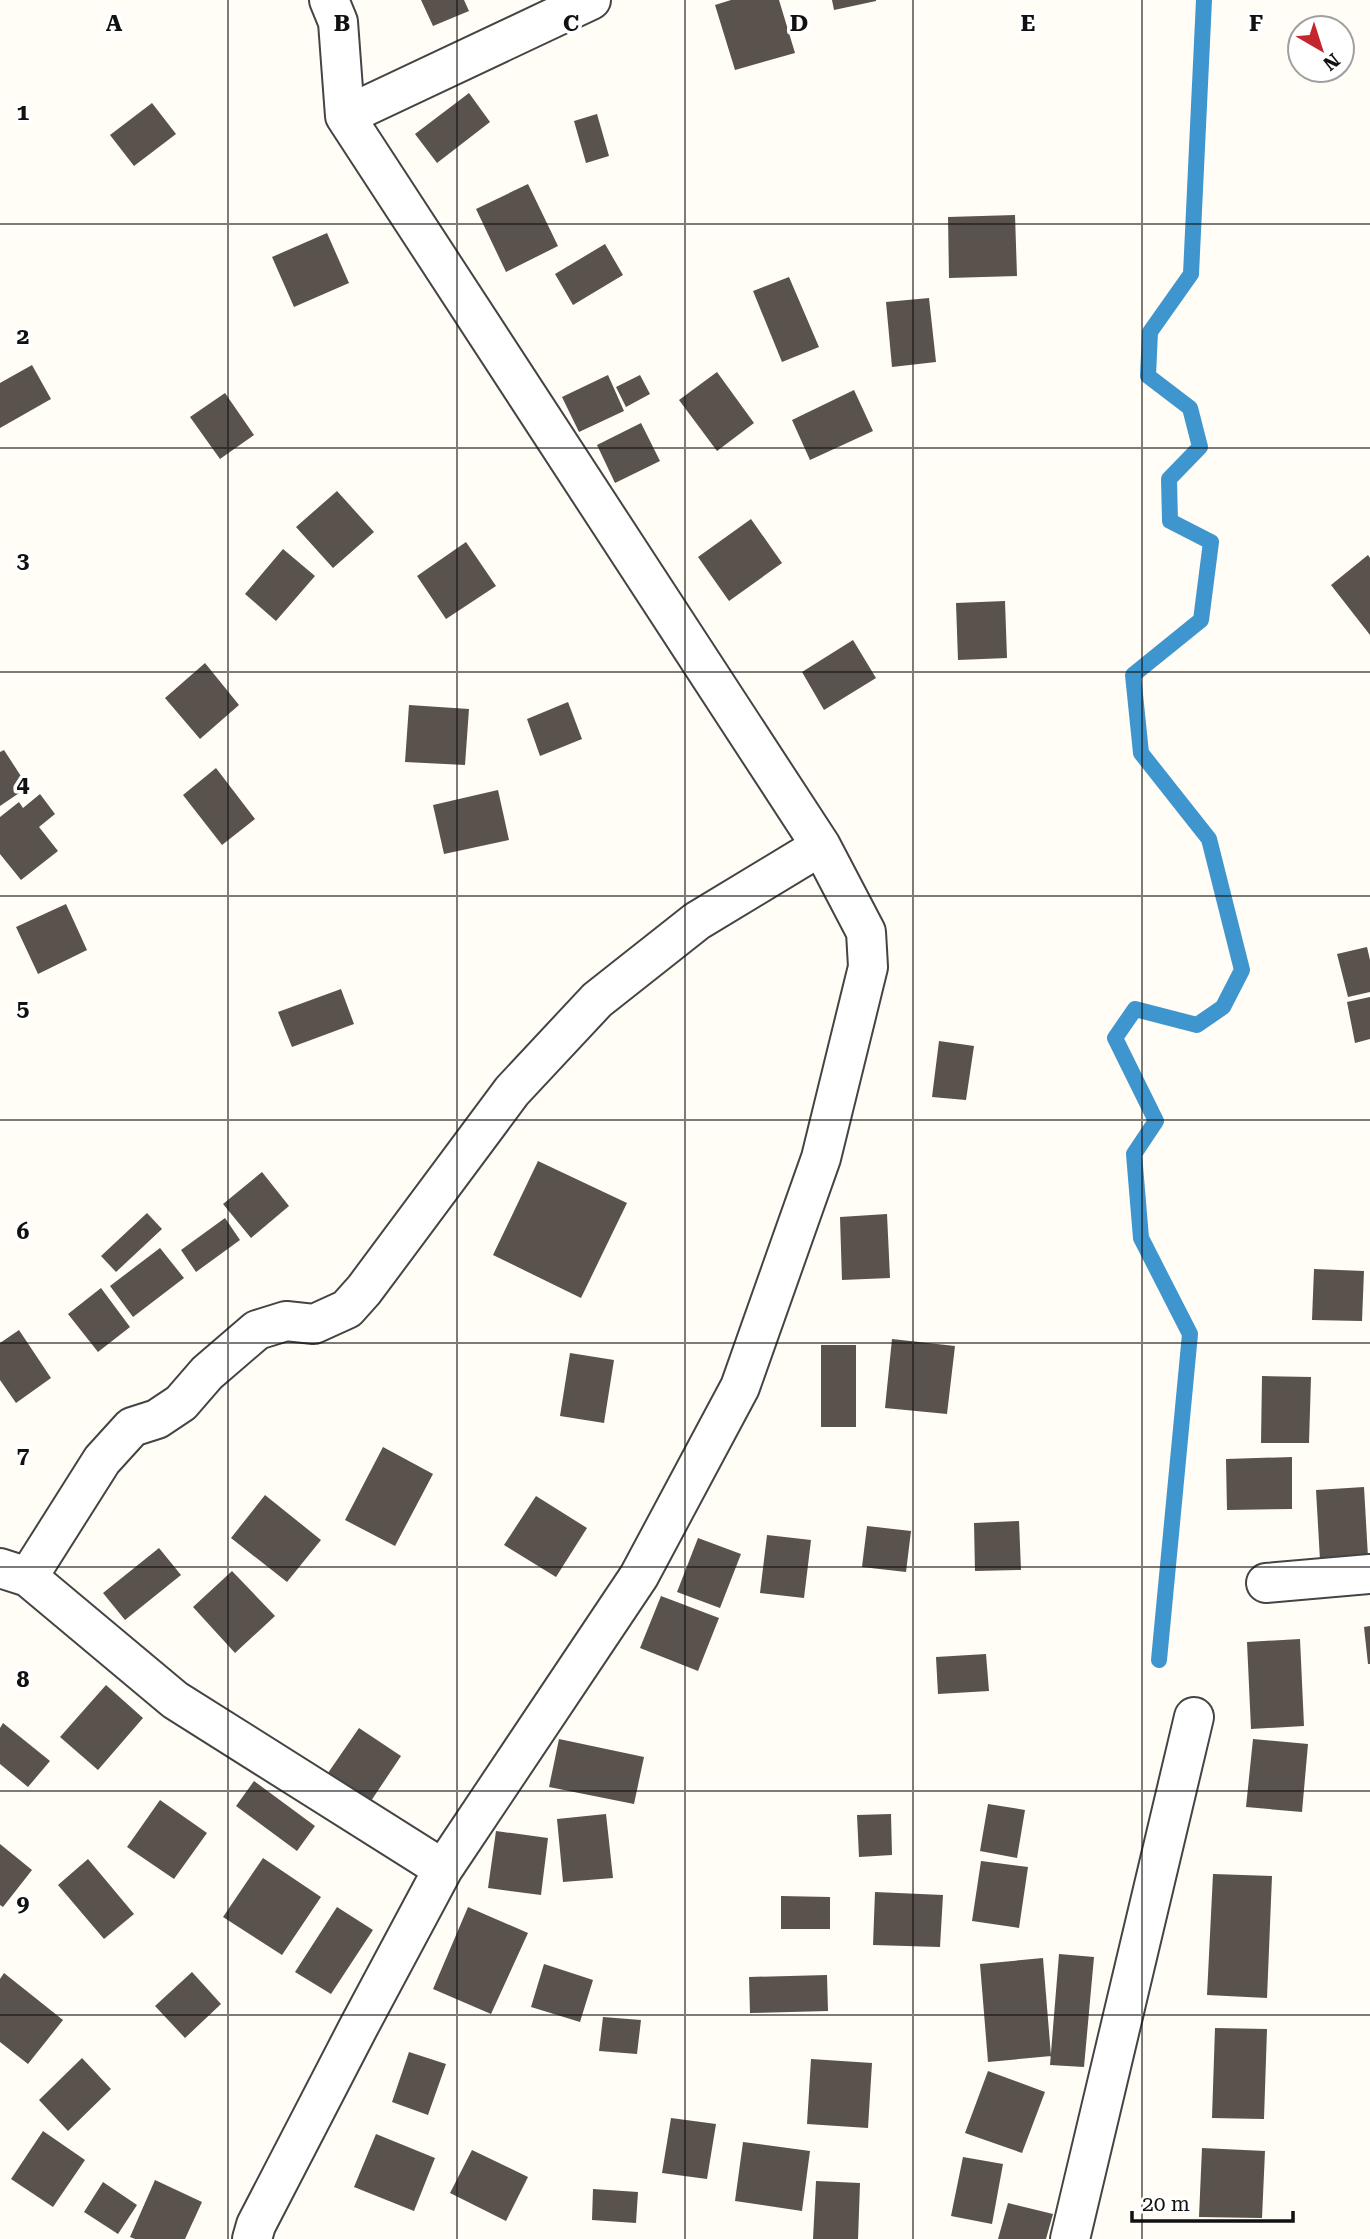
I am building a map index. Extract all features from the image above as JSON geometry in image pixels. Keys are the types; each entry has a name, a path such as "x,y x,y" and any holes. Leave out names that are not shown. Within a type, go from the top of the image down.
{"street":[{"path":"251,2239 358,2028 443,1869 639,1576 740,1387 821,1158 868,967 866,932 821,846 345,116 338,22 329,0"},
{"path":"345,116 591,0"},
{"path":"443,1869 175,1700 14,1573 102,1460 132,1427 157,1419 180,1403 206,1373 257,1330 286,1321 314,1324 347,1308 364,1290 512,1091 597,1000 697,921 821,846"},
{"path":"1266,1583 1370,1574"},
{"path":"1070,2239 1194,1717"}],"building":[{"path":"421,0 464,0 469,11 433,26"},
{"path":"731,0 779,0 795,53 735,70 715,5"},
{"path":"832,0 876,0 876,1 834,10"},
{"path":"469,93 490,122 437,163 415,134"},
{"path":"152,103 176,134 134,166 110,135"},
{"path":"597,114 609,156 586,163 574,121"},
{"path":"528,184 558,246 506,272 476,209"},
{"path":"1015,215 1017,276 949,278 948,217"},
{"path":"327,233 349,283 294,307 272,257"},
{"path":"605,244 623,275 573,305 555,274"},
{"path":"789,277 819,347 782,362 753,291"},
{"path":"929,298 936,362 892,367 886,302"},
{"path":"32,365 51,399 0,428 0,383"},
{"path":"717,372 754,423 717,451 679,400"},
{"path":"608,375 624,411 579,432 562,397"},
{"path":"640,375 650,394 626,407 616,387"},
{"path":"854,390 873,431 810,460 792,420"},
{"path":"225,393 254,435 220,459 190,417"},
{"path":"641,423 660,461 615,483 597,445"},
{"path":"337,491 374,532 333,568 296,527"},
{"path":"751,519 782,563 729,601 698,557"},
{"path":"466,542 496,586 446,619 417,576"},
{"path":"283,549 315,576 276,621 245,594"},
{"path":"1368,555 1370,558 1370,635 1331,585"},
{"path":"1005,601 1007,658 958,660 956,603"},
{"path":"853,640 876,678 824,710 802,672"},
{"path":"205,663 239,705 200,739 165,698"},
{"path":"568,702 582,739 540,756 527,719"},
{"path":"409,705 469,709 465,765 405,762"},
{"path":"4,750 28,787 0,806 0,752"},
{"path":"216,768 255,819 222,845 183,795"},
{"path":"498,790 509,840 444,854 433,805"},
{"path":"40,794 55,814 39,827 58,851 21,880 0,854 0,817 19,802 23,808"},
{"path":"66,904 87,950 38,974 16,927"},
{"path":"1367,947 1370,960 1370,992 1348,997 1337,954"},
{"path":"341,989 354,1024 292,1047 278,1012"},
{"path":"1370,997 1370,1039 1355,1043 1347,1002"},
{"path":"939,1041 974,1046 966,1100 932,1097"},
{"path":"538,1161 627,1203 581,1298 493,1255"},
{"path":"262,1172 289,1206 251,1238 223,1204"},
{"path":"147,1213 162,1229 116,1272 101,1256"},
{"path":"887,1214 890,1278 842,1280 840,1217"},
{"path":"225,1218 240,1240 196,1272 181,1250"},
{"path":"160,1248 184,1278 133,1317 110,1286"},
{"path":"1314,1269 1364,1271 1362,1321 1312,1320"},
{"path":"101,1288 130,1327 98,1352 68,1314"},
{"path":"19,1330 51,1378 16,1403 0,1380 0,1343"},
{"path":"892,1339 955,1346 947,1414 885,1408"},
{"path":"821,1345 856,1345 856,1427 821,1427"},
{"path":"570,1353 614,1360 604,1423 560,1416"},
{"path":"1262,1376 1311,1377 1309,1443 1261,1443"},
{"path":"383,1447 433,1474 395,1546 345,1520"},
{"path":"1292,1457 1292,1509 1227,1510 1226,1459"},
{"path":"1364,1487 1368,1557 1320,1560 1316,1490"},
{"path":"265,1495 321,1540 287,1582 231,1538"},
{"path":"536,1496 587,1528 556,1577 504,1545"},
{"path":"1019,1521 1021,1570 975,1571 974,1523"},
{"path":"867,1526 911,1531 906,1572 862,1567"},
{"path":"767,1535 811,1540 804,1598 760,1593"},
{"path":"698,1538 741,1554 720,1608 677,1592"},
{"path":"159,1548 181,1575 125,1620 103,1593"},
{"path":"232,1571 275,1616 235,1653 193,1607"},
{"path":"661,1596 719,1618 698,1671 640,1648"},
{"path":"1370,1626 1370,1664 1368,1664 1364,1627"},
{"path":"1300,1639 1304,1726 1251,1729 1247,1642"},
{"path":"986,1654 989,1691 938,1694 936,1657"},
{"path":"106,1685 143,1718 98,1770 60,1737"},
{"path":"3,1723 50,1761 28,1787 0,1764 0,1728"},
{"path":"359,1728 401,1756 371,1801 328,1773"},
{"path":"559,1739 644,1757 634,1804 549,1787"},
{"path":"1253,1739 1308,1744 1302,1812 1246,1807"},
{"path":"254,1781 315,1826 297,1851 236,1806"},
{"path":"160,1800 207,1833 174,1879 127,1847"},
{"path":"988,1804 1025,1810 1017,1858 980,1851"},
{"path":"606,1814 613,1878 563,1882 557,1819"},
{"path":"891,1814 892,1855 859,1857 857,1815"},
{"path":"496,1831 548,1838 541,1895 488,1888"},
{"path":"0,1844 32,1870 3,1907 0,1905"},
{"path":"263,1858 321,1897 282,1955 223,1917"},
{"path":"88,1859 134,1914 104,1939 58,1885"},
{"path":"981,1861 1028,1867 1019,1928 972,1921"},
{"path":"1213,1874 1272,1876 1267,1998 1207,1995"},
{"path":"875,1892 943,1895 940,1947 873,1945"},
{"path":"781,1896 830,1897 830,1929 781,1929"},
{"path":"337,1907 373,1930 331,1994 295,1972"},
{"path":"468,1907 528,1933 491,2014 433,1989"},
{"path":"1059,1954 1094,1957 1084,2067 1050,2065"},
{"path":"1043,1958 1051,2056 988,2062 980,1964"},
{"path":"544,1964 593,1980 580,2022 531,2007"},
{"path":"192,1972 221,2004 185,2038 155,2006"},
{"path":"4,1973 63,2020 28,2064 0,2042 0,1979"},
{"path":"827,1975 828,2011 750,2013 749,1977"},
{"path":"603,2017 641,2020 637,2054 599,2051"},
{"path":"1215,2028 1267,2029 1264,2119 1212,2118"},
{"path":"409,2052 446,2064 428,2115 392,2102"},
{"path":"82,2058 111,2089 68,2131 39,2100"},
{"path":"811,2059 872,2063 868,2128 807,2124"},
{"path":"988,2071 1045,2092 1022,2153 965,2133"},
{"path":"671,2118 716,2124 707,2179 662,2173"},
{"path":"43,2131 85,2160 53,2207 11,2179"},
{"path":"376,2134 435,2158 414,2211 354,2187"},
{"path":"743,2142 810,2151 802,2211 735,2201"},
{"path":"1202,2148 1265,2151 1262,2218 1199,2217"},
{"path":"472,2150 528,2177 506,2221 450,2193"},
{"path":"963,2157 1003,2164 992,2224 951,2216"},
{"path":"155,2180 202,2202 185,2239 130,2237"},
{"path":"816,2181 860,2183 858,2239 813,2239"},
{"path":"103,2182 137,2205 118,2234 84,2212"},
{"path":"593,2189 638,2192 636,2223 592,2220"},
{"path":"1008,2203 1053,2214 1046,2239 998,2239"}],"waterway":[{"path":"1159,1660 1190,1334 1141,1238 1134,1154 1156,1121 1115,1038 1135,1009 1197,1025 1223,1007 1242,970 1209,839 1141,753 1133,675 1201,620 1211,542 1170,521 1169,479 1200,447 1190,408 1148,376 1150,332 1191,274 1204,0"}]}
